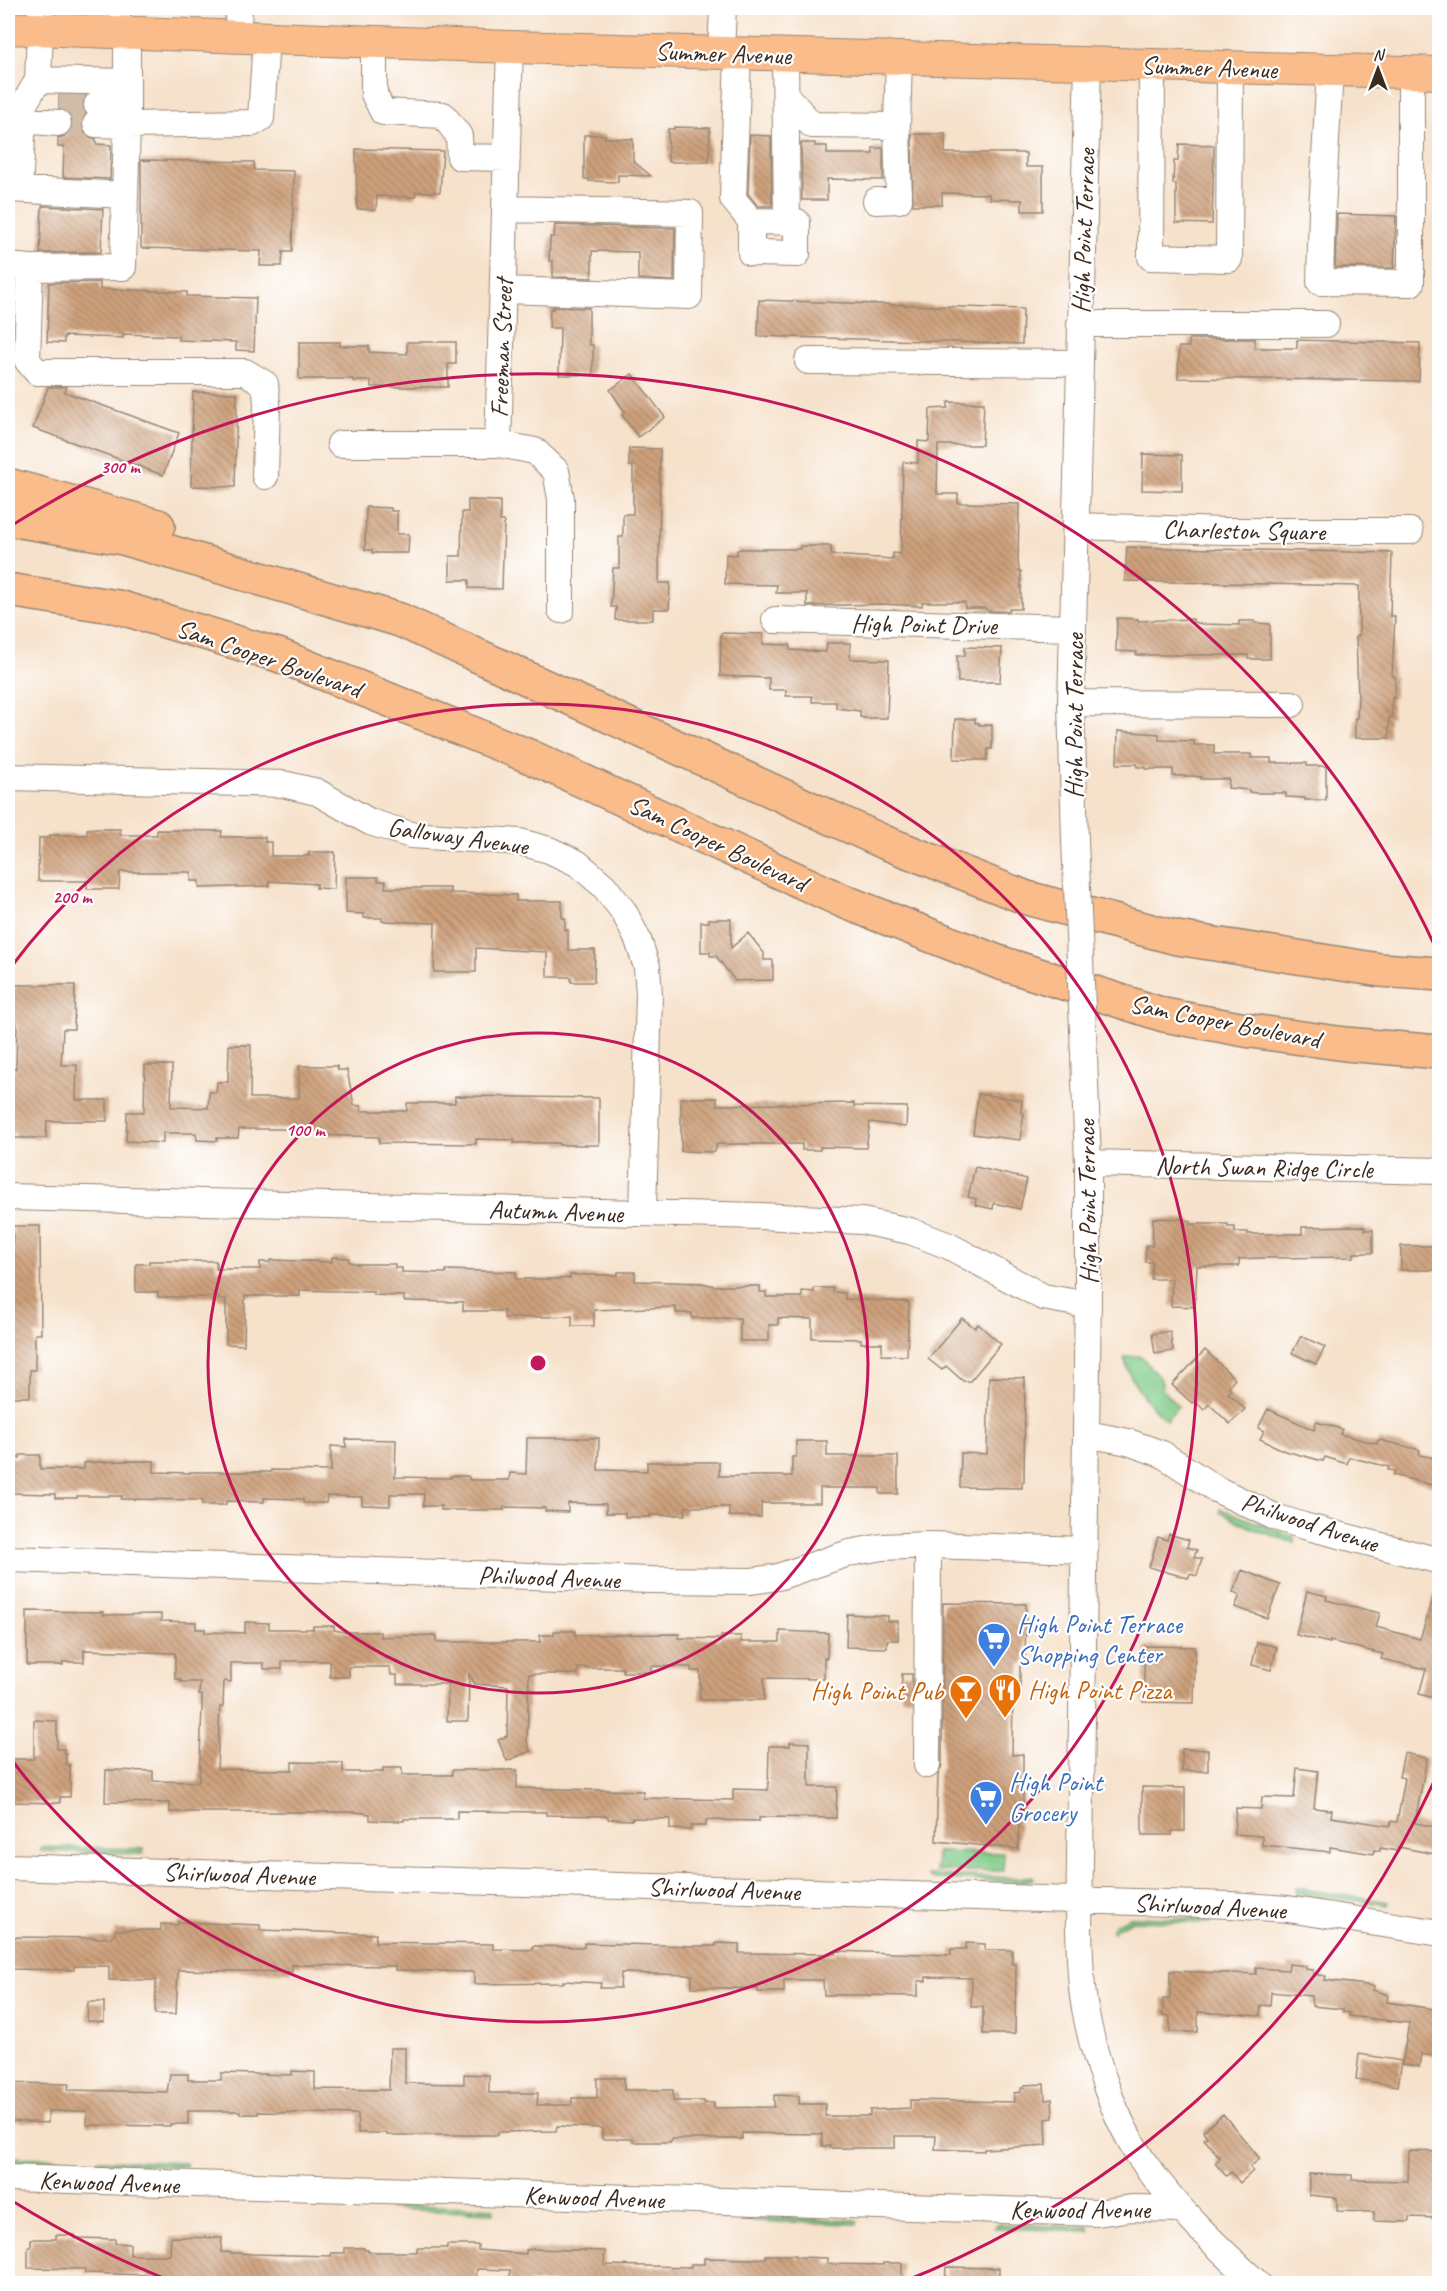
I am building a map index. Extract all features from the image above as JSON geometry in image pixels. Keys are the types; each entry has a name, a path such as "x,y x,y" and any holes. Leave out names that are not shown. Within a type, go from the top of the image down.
{"highway":[{"path":"8,485 182,532 400,620 884,842 1027,898 1177,938 1380,970 1440,974"},
{"path":"8,519 123,538 400,620"},
{"name":"Sam Cooper Boulevard","path":"8,590 118,608 278,655 531,757 843,901 998,962 1164,1015 1251,1031 1345,1044 1440,1052"},
{"path":"8,614 109,626 278,655"}],"main road":[{"name":"Summer Avenue","path":"8,28 40,18 120,24 247,27 374,42 1425,73"}],"street":[{"path":"723,8 729,54 733,199 751,221 750,253 797,254 797,222 787,222 785,55"},
{"path":"40,18 38,80 18,115 13,189 125,195"},
{"path":"120,24 127,104 123,267 19,267 27,360 37,372 245,372 265,384 267,403 265,476"},
{"path":"38,80 127,104 253,123 261,118 247,27"},
{"path":"374,42 374,94 383,111 443,115 459,136 460,157 507,158"},
{"name":"Freeman Street","path":"510,47 498,444 536,451 556,471 561,499 561,610"},
{"path":"876,201 899,200 897,126 899,58"},
{"name":"High Point Terrace","path":"1088,64 1071,703 1088,1163 1087,1434 1079,1930 1084,2002 1100,2068 1119,2115 1145,2163 1181,2209 1208,2238 1258,2283"},
{"path":"1152,65 1151,257 1229,259 1230,68"},
{"path":"1330,70 1320,282 1411,283 1425,73"},
{"path":"786,96 812,125 897,126"},
{"path":"97,114 127,104"},
{"path":"18,115 59,114"},
{"path":"503,290 689,296 690,213 505,209"},
{"path":"1080,324 1326,324"},
{"path":"808,361 1080,363"},
{"path":"340,444 498,444"},
{"name":"Charleston Square","path":"1077,525 1224,531 1410,531"},
{"name":"High Point Drive","path":"775,620 1073,628"},
{"path":"1071,703 1292,704"},
{"name":"Galloway Avenue","path":"8,777 283,784 317,792 370,822 411,835 520,842 549,850 577,863 604,886 624,912 638,940 647,967 649,994 643,1214"},
{"name":"North Swan Ridge Circle","path":"1088,1163 1440,1171"},
{"name":"Autumn Avenue","path":"8,1197 823,1218 910,1231 949,1246 1043,1297 1088,1305"},
{"name":"Philwood Avenue","path":"1087,1434 1128,1442 1162,1454 1216,1489 1275,1517 1440,1561"},
{"path":"927,1765 928,1545"},
{"name":"Philwood Avenue","path":"8,1559 682,1581 750,1581 778,1577 849,1553 871,1549 928,1545 1085,1550"},
{"name":"Shirlwood Avenue","path":"8,1867 1080,1900 1288,1909 1440,1933"},
{"name":"Kenwood Avenue","path":"8,2178 1085,2213 1132,2208 1181,2209"}],"green space":[{"path":"1141,1356 1161,1380 1163,1391 1178,1406 1166,1420 1140,1392 1130,1375 1124,1357"},
{"path":"1221,1509 1294,1537 1294,1543 1254,1529 1220,1512"},
{"path":"41,1847 144,1849 143,1854 41,1851"},
{"path":"937,1852 1004,1853 1003,1871 936,1871"},
{"path":"928,1875 1019,1878 1032,1876 1033,1879 1020,1882 931,1879"},
{"path":"1295,1888 1388,1902 1388,1905 1296,1893"},
{"path":"1130,1917 1210,1919 1211,1923 1131,1921 1117,1928 1113,1933 1111,1931 1115,1924"},
{"path":"8,2157 66,2159 66,2163 8,2162"},
{"path":"97,2160 186,2163 186,2166 98,2165"},
{"path":"389,2205 470,2207 471,2210 473,2207 493,2208 494,2213 389,2209"},
{"path":"752,2217 858,2221 857,2224 751,2221"},
{"path":"997,2224 1089,2227 1089,2231 995,2228"}],"building":[{"path":"59,95 85,96 82,104 85,114 81,123 83,131 96,139 96,144 111,145 110,179 63,177 64,147 58,147 58,138 70,132 73,124 67,111 59,108"},
{"path":"674,127 710,128 709,162 668,162 668,129 674,129"},
{"path":"912,134 945,134 945,153 1026,153 1026,167 1043,167 1043,211 1022,211 1022,200 989,199 989,194 942,193 942,205 913,205"},
{"path":"584,135 633,139 633,161 651,176 618,175 618,182 584,179"},
{"path":"750,135 771,136 772,206 758,206 748,194"},
{"path":"801,143 827,146 827,154 873,154 873,148 883,148 883,180 827,179 827,200 802,200"},
{"path":"1179,144 1214,145 1212,224 1176,223 1176,184 1173,184 1174,161 1178,161"},
{"path":"356,149 443,151 440,192 416,192 415,197 377,196 376,210 357,209"},
{"path":"141,160 254,162 254,170 294,171 292,252 283,252 282,266 260,266 261,251 141,248"},
{"path":"42,206 103,209 101,252 40,253"},
{"path":"1337,214 1396,216 1394,268 1335,267"},
{"path":"555,225 675,228 674,281 638,279 638,252 592,251 592,278 553,277 553,261 549,261 550,237 554,237"},
{"path":"100,282 100,289 187,292 187,296 256,298 254,351 236,350 236,342 178,340 178,336 123,334 123,338 64,336 64,343 47,342 49,283"},
{"path":"759,300 1023,309 1022,344 758,336"},
{"path":"553,307 589,308 589,345 593,345 593,375 559,375 560,328 549,328 550,309"},
{"path":"1189,339 1255,339 1255,348 1297,348 1297,340 1420,343 1419,381 1178,378 1179,347 1189,347"},
{"path":"299,342 340,342 340,346 369,346 369,352 407,354 407,342 456,342 456,364 448,364 448,387 371,387 371,381 353,381 353,379 299,379"},
{"path":"632,374 665,417 638,437 622,415 625,412 610,390"},
{"path":"48,387 67,387 65,392 179,433 163,475 33,428"},
{"path":"193,392 237,393 235,487 191,486"},
{"path":"948,402 984,403 982,445 938,445 937,494 958,494 958,503 1019,504 1018,560 1019,571 1021,571 1021,609 988,611 985,608 965,608 965,602 922,602 922,606 882,604 807,606 807,593 776,593 777,585 725,584 726,554 737,555 737,550 742,549 800,549 800,546 831,546 831,555 893,559 893,553 901,554 903,462 918,463 918,441 929,442 930,409 948,408"},
{"path":"629,448 660,449 659,583 670,583 669,609 653,609 653,620 615,620 616,607 611,607 613,568 619,568 619,537 623,537 623,514 633,514 633,466 629,466"},
{"path":"1143,454 1182,455 1182,491 1142,490"},
{"path":"468,500 500,501 500,521 504,521 502,589 469,588 469,580 450,580 450,556 461,556 462,512 468,512"},
{"path":"366,507 391,508 391,511 397,511 397,534 409,534 408,553 372,553 372,550 365,550"},
{"path":"1127,547 1392,553 1390,616 1395,616 1392,676 1395,676 1395,698 1392,697 1389,738 1355,738 1358,696 1356,636 1359,636 1359,586 1125,581"},
{"path":"1117,618 1138,619 1138,621 1193,619 1193,622 1202,624 1239,625 1239,621 1255,621 1255,623 1270,624 1270,659 1248,659 1248,655 1136,655 1137,652 1116,651"},
{"path":"721,633 763,634 763,644 790,645 790,650 826,652 827,643 850,643 850,659 889,660 887,718 860,717 860,711 836,708 836,702 812,702 812,696 786,696 786,690 769,690 769,678 720,676"},
{"path":"965,647 1002,648 1000,682 958,682 957,656 965,656"},
{"path":"955,719 975,719 975,723 979,725 992,725 992,749 988,749 987,760 954,759"},
{"path":"1118,731 1159,734 1159,740 1194,741 1194,745 1214,745 1214,754 1251,754 1251,758 1271,758 1271,763 1307,763 1307,766 1326,766 1326,800 1286,797 1286,793 1249,792 1249,790 1228,788 1229,779 1173,776 1173,769 1146,769 1146,767 1137,767 1137,764 1117,764"},
{"path":"87,829 120,829 120,835 157,835 157,830 222,831 221,837 265,837 265,842 271,842 271,856 309,856 309,852 335,852 334,889 316,888 317,884 269,881 269,886 199,888 199,881 191,881 191,872 120,872 119,889 87,889 87,881 38,881 39,838 50,838 50,835 87,835"},
{"path":"346,877 378,877 378,881 386,881 385,888 450,888 450,893 516,895 516,901 562,901 562,918 565,918 565,930 568,930 568,950 595,950 594,982 571,982 571,977 547,977 547,952 476,948 476,972 434,972 435,923 382,921 382,918 364,918 364,914 346,913"},
{"path":"709,919 731,919 731,948 748,933 764,953 764,960 773,960 773,980 735,981 716,956 710,956 710,952 701,952 701,922 709,922"},
{"path":"16,985 75,985 74,1029 63,1029 61,1065 77,1065 76,1100 107,1100 107,1121 47,1121 46,1138 15,1138 15,1132 8,1132 8,1068 16,1069 17,1024 12,1024 12,1007 9,1007 10,988 16,989"},
{"path":"229,1045 251,1045 250,1098 299,1098 299,1066 337,1066 338,1070 347,1070 354,1105 361,1106 361,1111 407,1111 407,1103 455,1103 455,1096 599,1098 599,1145 514,1143 514,1140 476,1139 476,1144 379,1143 379,1137 319,1135 319,1130 276,1129 239,1129 238,1138 217,1138 217,1141 197,1140 196,1133 163,1133 163,1143 126,1141 127,1112 144,1112 145,1065 172,1065 171,1107 208,1108 209,1092 216,1092 217,1082 228,1082"},
{"path":"978,1094 1022,1100 1021,1112 1024,1113 1020,1140 973,1134"},
{"path":"681,1098 717,1098 717,1105 854,1103 854,1106 907,1107 906,1127 870,1122 866,1148 820,1147 820,1150 802,1150 802,1144 717,1144 715,1152 681,1151"},
{"path":"975,1167 1027,1179 1020,1209 994,1203 993,1209 975,1205 976,1199 968,1197"},
{"path":"1153,1218 1183,1219 1191,1221 1190,1224 1228,1224 1228,1227 1235,1227 1235,1232 1248,1232 1248,1234 1302,1234 1302,1227 1359,1226 1365,1227 1365,1230 1373,1230 1373,1253 1354,1253 1354,1257 1239,1259 1239,1266 1197,1266 1195,1307 1171,1306 1172,1279 1151,1279 1152,1262 1145,1262 1146,1245 1152,1246"},
{"path":"13,1226 40,1226 41,1334 35,1334 35,1370 30,1370 30,1397 8,1397 8,1312 12,1312"},
{"path":"1401,1246 1440,1246 1439,1270 1401,1270"},
{"path":"332,1257 349,1258 349,1262 358,1264 395,1264 395,1268 402,1268 402,1272 446,1273 446,1270 516,1272 516,1279 556,1279 570,1278 570,1275 618,1275 618,1272 635,1272 635,1281 702,1283 714,1286 760,1286 760,1292 766,1292 766,1297 802,1297 802,1291 814,1292 814,1288 833,1288 833,1292 845,1293 845,1299 909,1302 907,1356 882,1355 882,1343 861,1343 861,1339 812,1338 812,1319 778,1318 778,1325 769,1325 769,1341 740,1341 740,1318 692,1318 692,1313 676,1313 676,1307 594,1310 594,1326 572,1326 572,1316 504,1318 504,1311 463,1311 463,1302 404,1301 404,1296 374,1295 374,1292 300,1290 300,1296 245,1296 244,1345 226,1344 226,1299 158,1297 158,1292 136,1292 136,1264 149,1264 149,1261 216,1261 216,1269 260,1269 260,1262 270,1262 270,1260 332,1262"},
{"path":"962,1318 975,1328 978,1324 1001,1344 970,1381 963,1381 946,1366 942,1370 928,1359"},
{"path":"1170,1331 1173,1351 1155,1354 1152,1334"},
{"path":"1301,1336 1325,1347 1316,1364 1292,1353"},
{"path":"1205,1350 1235,1379 1228,1387 1231,1390 1228,1393 1245,1409 1230,1424 1209,1404 1204,1410 1195,1401 1192,1403 1172,1385"},
{"path":"989,1377 1025,1378 1024,1482 1022,1482 1022,1488 960,1487 961,1453 987,1454"},
{"path":"1268,1409 1314,1430 1316,1422 1342,1429 1340,1434 1377,1444 1380,1440 1420,1450 1419,1455 1440,1459 1440,1487 1393,1475 1395,1471 1388,1470 1389,1467 1349,1457 1347,1464 1325,1457 1323,1461 1285,1451 1260,1439 1264,1431 1258,1428"},
{"path":"527,1438 599,1438 598,1470 647,1471 647,1462 719,1462 719,1476 792,1476 792,1457 796,1457 796,1441 827,1441 827,1456 898,1456 898,1494 880,1494 880,1488 820,1488 820,1503 761,1503 761,1517 729,1516 729,1507 685,1507 685,1515 625,1517 625,1513 606,1513 606,1504 568,1503 568,1512 545,1511 545,1508 504,1507 504,1510 441,1510 441,1506 423,1506 424,1494 390,1494 390,1506 362,1505 362,1497 327,1496 326,1503 303,1503 303,1499 264,1498 264,1502 226,1501 226,1505 202,1505 202,1500 121,1499 122,1496 55,1498 55,1494 8,1493 8,1458 20,1458 20,1455 40,1455 40,1469 84,1469 84,1463 154,1461 154,1472 331,1471 331,1446 346,1447 346,1439 396,1440 395,1477 468,1476 470,1480 509,1480 510,1473 526,1474"},
{"path":"1169,1534 1189,1540 1187,1547 1197,1550 1194,1557 1202,1559 1197,1576 1190,1574 1188,1578 1149,1567 1158,1537 1167,1540"},
{"path":"1242,1570 1280,1585 1267,1618 1235,1607 1240,1595 1233,1592"},
{"path":"1307,1591 1327,1596 1326,1600 1380,1613 1376,1627 1420,1639 1435,1593 1440,1593 1440,1700 1419,1694 1426,1669 1381,1659 1383,1654 1296,1635"},
{"path":"943,1603 1026,1604 1025,1661 1020,1666 1020,1691 1013,1691 1012,1755 1023,1754 1023,1819 1019,1819 1018,1849 936,1841 938,1775 942,1765"},
{"path":"27,1611 103,1612 103,1615 161,1614 161,1621 196,1622 196,1629 205,1629 205,1632 245,1633 245,1622 269,1623 269,1629 313,1629 313,1626 334,1626 334,1630 345,1632 380,1632 380,1637 436,1635 436,1642 540,1642 540,1635 554,1635 554,1631 575,1631 575,1635 679,1634 678,1638 721,1639 721,1636 741,1636 741,1642 780,1642 780,1631 828,1633 827,1658 824,1658 824,1679 764,1678 764,1700 700,1700 700,1671 691,1671 691,1667 651,1666 651,1672 623,1672 623,1668 578,1668 578,1674 529,1674 527,1742 530,1751 507,1761 498,1740 507,1736 508,1686 474,1684 469,1673 468,1721 447,1721 448,1684 397,1684 397,1675 391,1675 390,1667 349,1667 349,1677 330,1677 330,1661 282,1661 282,1669 264,1669 264,1663 231,1663 231,1682 224,1681 223,1707 220,1707 217,1769 292,1770 292,1762 343,1763 343,1772 383,1772 383,1768 402,1768 402,1775 452,1775 452,1770 517,1770 517,1788 643,1791 643,1798 733,1800 733,1789 768,1790 769,1746 790,1746 790,1742 809,1743 809,1787 837,1787 836,1818 771,1817 759,1818 759,1821 706,1820 706,1826 691,1826 691,1830 670,1829 670,1819 608,1819 608,1816 546,1815 546,1812 457,1811 457,1819 386,1821 370,1820 370,1814 356,1812 170,1812 170,1803 105,1802 106,1770 153,1771 153,1781 199,1782 202,1707 202,1695 199,1695 200,1682 180,1682 181,1679 175,1679 175,1653 84,1650 84,1662 63,1662 63,1665 27,1665"},
{"path":"847,1614 888,1616 888,1621 898,1621 898,1640 887,1640 887,1648 846,1647"},
{"path":"1257,1642 1277,1647 1271,1670 1252,1665"},
{"path":"1145,1646 1195,1647 1194,1703 1143,1702"},
{"path":"902,1674 912,1674 912,1698 901,1698"},
{"path":"34,1720 57,1721 57,1749 64,1749 66,1765 70,1765 70,1797 60,1797 60,1803 8,1802 8,1759 34,1759"},
{"path":"1182,1749 1208,1750 1208,1771 1182,1771"},
{"path":"1404,1753 1427,1758 1415,1823 1440,1828 1440,1855 1398,1847 1398,1851 1380,1848 1380,1851 1374,1850 1373,1854 1330,1847 1330,1852 1262,1845 1262,1836 1234,1834 1236,1808 1261,1809 1262,1797 1294,1798 1297,1768 1318,1771 1314,1808 1332,1810 1331,1817 1390,1826 1391,1821 1397,1822 1405,1778 1399,1777"},
{"path":"1142,1787 1185,1788 1185,1831 1172,1831 1172,1835 1142,1835"},
{"path":"178,1922 260,1925 260,1930 376,1934 375,1942 493,1944 493,1949 533,1950 533,1946 584,1947 584,1943 716,1946 716,1943 739,1944 739,1953 836,1954 836,1951 951,1955 951,1949 966,1949 966,1943 985,1944 985,1950 1012,1950 1012,1964 1016,1964 1015,2034 983,2034 983,2007 971,2007 972,1978 926,1977 926,1981 918,1981 918,1996 824,1995 823,1980 784,1980 784,1992 692,1987 692,1975 621,1973 620,1988 600,1988 601,1983 563,1981 563,1983 474,1984 474,1972 395,1970 395,1966 292,1965 292,1972 178,1970 176,2014 155,2014 156,1980 109,1980 109,1966 74,1966 74,1970 8,1969 8,1937 112,1938 115,1930 161,1930 161,1924 178,1925"},
{"path":"1289,1964 1306,1966 1305,1969 1313,1970 1313,1974 1326,1976 1325,1980 1374,1986 1373,1990 1388,1995 1387,2002 1440,2010 1440,2057 1421,2054 1419,2067 1402,2064 1409,2023 1349,2016 1349,2013 1343,2012 1343,2009 1312,2006 1311,1996 1271,1992 1270,2006 1261,2005 1260,2016 1198,2012 1198,2032 1170,2032 1170,2016 1163,2016 1163,1999 1170,1999 1170,1971 1256,1974 1256,1968 1288,1970"},
{"path":"88,2002 104,2002 104,2022 87,2021"},
{"path":"390,2048 405,2048 405,2083 464,2084 464,2074 489,2075 489,2093 538,2093 537,2105 572,2105 572,2098 597,2098 597,2078 624,2078 624,2090 673,2090 673,2101 704,2101 704,2103 714,2103 714,2108 774,2107 774,2095 799,2096 799,2104 825,2104 825,2116 870,2116 870,2110 910,2108 910,2100 1015,2102 1014,2093 1021,2092 1024,2085 1044,2084 1045,2100 1052,2099 1053,2118 1046,2119 1047,2145 984,2149 984,2151 935,2149 936,2136 895,2136 895,2148 830,2148 830,2146 822,2146 822,2134 742,2133 742,2139 671,2139 671,2142 633,2142 633,2139 602,2139 602,2128 557,2126 556,2131 498,2132 498,2135 387,2135 387,2133 358,2133 358,2114 258,2112 258,2114 240,2114 240,2111 188,2111 188,2124 170,2124 170,2126 87,2125 87,2111 48,2111 48,2123 8,2121 8,2083 69,2084 68,2090 167,2092 170,2074 188,2074 188,2080 221,2080 221,2073 292,2075 292,2071 315,2072 315,2089 389,2090"},
{"path":"1359,2054 1402,2061 1398,2086 1356,2079"},
{"path":"1223,2114 1260,2159 1250,2167 1253,2171 1240,2183 1231,2172 1226,2176 1215,2163 1220,2158 1204,2139 1207,2137 1203,2131"},
{"path":"1409,2151 1440,2152 1440,2218 1409,2217 1409,2222 1374,2221 1374,2212 1337,2211 1337,2198 1309,2195 1309,2174 1352,2175 1352,2180 1408,2181"},
{"path":"56,2235 115,2239 115,2243 130,2244 130,2255 170,2255 171,2237 222,2238 221,2252 252,2254 331,2256 331,2253 345,2253 345,2248 364,2248 368,2252 417,2252 417,2248 447,2248 447,2245 478,2245 478,2250 526,2254 526,2250 533,2249 605,2251 604,2265 691,2267 691,2264 704,2264 704,2258 750,2259 766,2258 766,2255 796,2255 796,2257 827,2258 827,2264 902,2263 902,2283 765,2283 765,2278 728,2277 728,2283 510,2283 510,2270 477,2269 476,2283 149,2283 147,2275 85,2273 85,2269 28,2268 28,2247 31,2247 31,2239 56,2239"},
{"path":"946,2267 999,2268 999,2283 945,2283"}],"tunnel":[{"path":"59,105 97,105"},
{"path":"58,123 96,124"}],"place":[{"name":"High Point Terrace Shopping Center","path":"994,1668"},
{"name":"High Point Pizza","path":"1005,1719"},
{"name":"High Point Pub","path":"966,1720"},
{"name":"High Point Grocery","path":"986,1826"}]}
